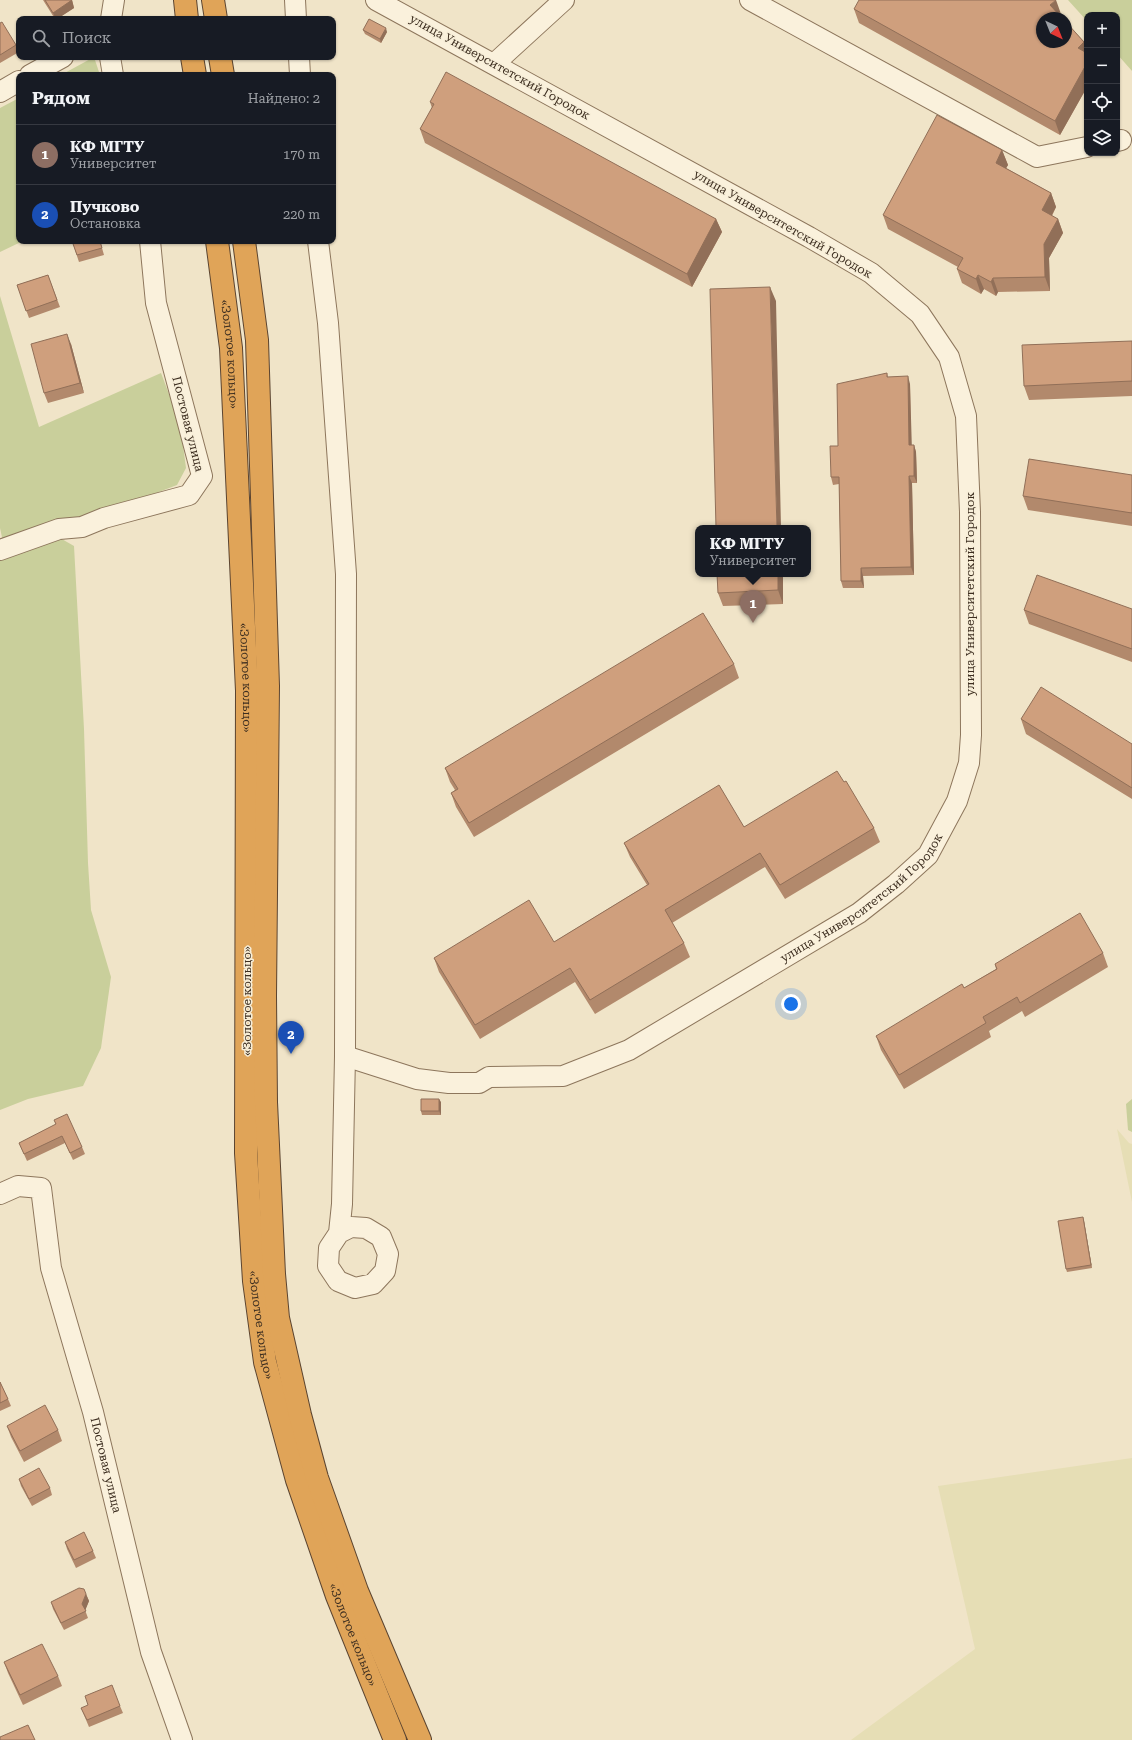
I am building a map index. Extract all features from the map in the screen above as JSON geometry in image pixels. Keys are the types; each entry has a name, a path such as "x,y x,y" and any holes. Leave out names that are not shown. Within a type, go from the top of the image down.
{"highway":[{"path":"185,0 187,16"},
{"path":"213,0 216,16"},
{"path":"192,60 194,72"},
{"path":"220,60 222,72"},
{"name":"«Золотое кольцо»","path":"217,244 231,348 246,691 246,1153 254,1281 265,1362 297,1480 336,1596 395,1740"},
{"name":"«Золотое кольцо»","path":"244,244 257,340 268,686 265,996 266,1102 274,1274 278,1318 300,1415 317,1478 357,1591 420,1740"}],"street":[{"path":"111,16 114,0"},
{"path":"295,0 296,16"},
{"name":"улица Университетский Городок","path":"345,1056 417,1079 449,1083 479,1083 489,1077 563,1076 629,1050 859,913 896,884 928,856 957,801 969,763 971,735 970,532 966,416 950,357 920,314 871,272 376,0"},
{"path":"494,64 564,0"},
{"path":"750,0 1037,157 1084,148"},
{"path":"36,72 58,60"},
{"path":"110,60 112,72"},
{"path":"299,60 300,72"},
{"path":"0,92 16,83"},
{"name":"Постовая улица","path":"0,550 59,529 82,527 104,518 189,495 202,476 156,303 150,244"},
{"path":"318,244 328,323 346,574 345,1056 342,1204 339,1233 329,1248 328,1266 338,1281 355,1288 373,1284 385,1271 388,1254 381,1237 366,1228 342,1204"},
{"name":"Постовая улица","path":"0,1194 18,1186 41,1188 51,1268 93,1412 151,1652 182,1740"},
{"path":"339,1233 351,1227 366,1228"}],"shaded area":[{"path":"1117,1129 1129,1143 1132,1144 1132,1202"},
{"path":"1132,1458 1132,1740 851,1740 975,1649 938,1486"}],"green space":[{"path":"1068,0 1132,0 1132,71 1120,57 1120,12 1084,12 1084,18"},
{"path":"88,60 95,60 99,72 66,72"},
{"path":"16,100 17,244 0,252 0,108"},
{"path":"0,296 39,427 161,373 180,423 186,468 177,485 76,524 3,542 0,528"},
{"path":"60,538 74,546 84,729 91,910 111,977 101,1048 83,1086 28,1099 0,1110 0,558"},
{"path":"1132,1099 1132,1132 1128,1130 1126,1104"}],"building":[{"path":"45,0 72,0 53,13"},
{"path":"859,0 1056,0 1050,5 1056,12 1036,12 1036,48 1072,48 1072,29 1084,42 1078,48 1084,51 1084,68 1055,121 854,9"},
{"path":"369,19 386,28 380,39 363,30"},
{"path":"2,22 16,45 0,55 0,23"},
{"path":"446,72 716,219 687,274 420,129 434,104 430,102"},
{"path":"937,115 1002,150 996,163 1051,193 1042,210 1058,219 1044,244 1045,277 993,278 991,282 978,275 976,279 957,269 963,258 883,215"},
{"path":"73,244 101,244 102,248 77,255"},
{"path":"48,275 57,300 26,311 17,285"},
{"path":"770,287 777,525 716,525 710,289"},
{"path":"67,334 80,383 44,393 31,344"},
{"path":"1132,341 1132,381 1024,386 1022,345"},
{"path":"887,373 887,377 908,376 909,445 914,445 914,476 909,476 911,567 861,568 861,581 841,581 839,477 831,477 830,446 838,446 837,384"},
{"path":"1029,459 1132,475 1132,513 1023,496"},
{"path":"1037,575 1132,609 1132,649 1024,610"},
{"path":"717,577 778,577 778,590 718,593"},
{"path":"703,613 734,664 469,823 451,793 458,789 445,768"},
{"path":"1041,687 1132,744 1132,788 1021,719"},
{"path":"837,771 844,782 846,781 874,828 780,885 760,853 665,910 684,943 590,1000 570,968 475,1025 434,958 529,900 554,942 649,884 624,843 719,785 744,827"},
{"path":"1080,913 1103,953 1020,1003 1017,997 983,1017 986,1023 899,1075 876,1036 962,984 964,988 997,969 995,964"},
{"path":"421,1099 439,1099 439,1111 421,1111"},
{"path":"67,1114 82,1147 70,1153 62,1136 24,1154 19,1143 56,1124 54,1120"},
{"path":"1083,1217 1091,1265 1066,1269 1058,1221"},
{"path":"0,1382 8,1399 0,1403"},
{"path":"45,1405 58,1430 20,1451 7,1426"},
{"path":"39,1468 50,1488 29,1499 19,1479"},
{"path":"84,1532 93,1551 74,1560 65,1542"},
{"path":"79,1588 84,1589 86,1594 82,1604 86,1611 61,1623 51,1602"},
{"path":"42,1644 58,1676 20,1695 4,1662"},
{"path":"112,1685 120,1706 87,1720 81,1708 88,1705 85,1696"},
{"path":"28,1725 35,1740 0,1740 0,1737"}],"place":[{"name":"КФ МГТУ","path":"753,623"},
{"name":"Пучково","path":"291,1054"}]}
